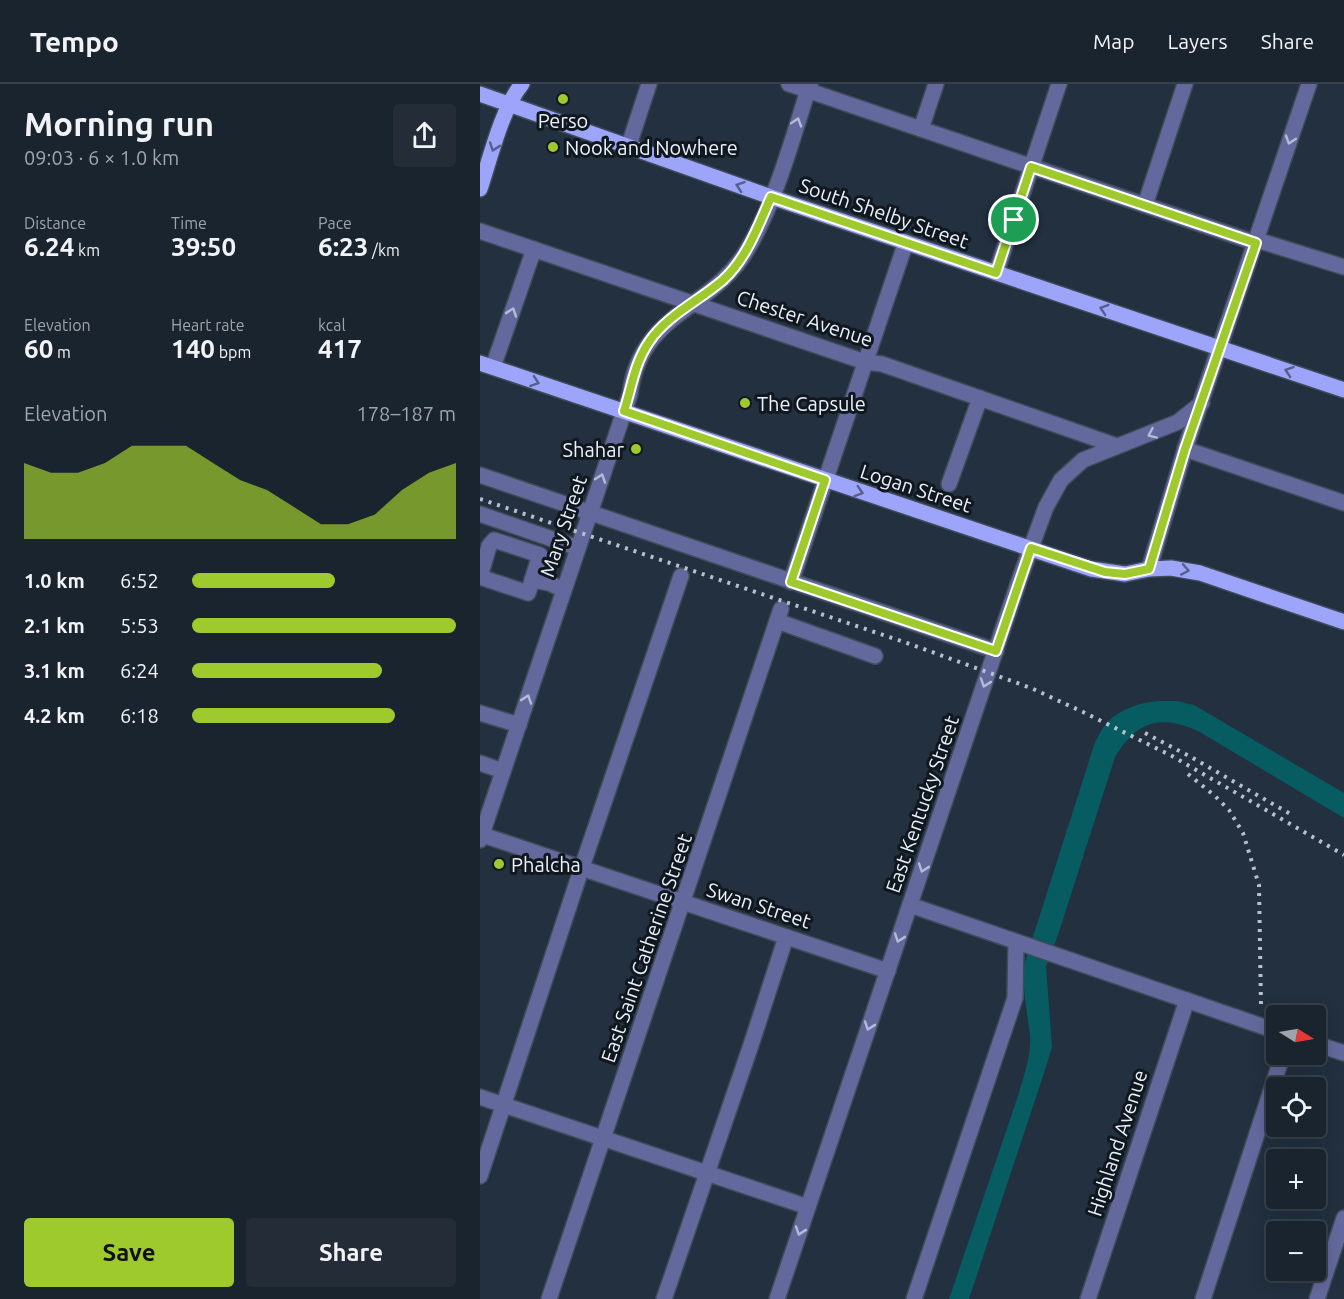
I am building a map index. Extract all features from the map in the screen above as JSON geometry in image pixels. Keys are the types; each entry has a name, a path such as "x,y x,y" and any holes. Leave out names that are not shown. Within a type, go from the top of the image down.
{"main road":[{"path":"480,189 510,105 522,84"},
{"name":"South Shelby Street","path":"480,94 771,197 1344,390"},
{"name":"Logan Street","path":"486,365 1105,572 1125,574 1149,569 1172,568 1200,573 1344,622"}],"street":[{"path":"628,148 649,84"},
{"path":"789,84 809,87 921,129 1145,205 1344,267"},
{"path":"921,129 936,84"},
{"path":"996,273 1059,84"},
{"path":"1145,205 1185,84"},
{"path":"1149,569 1185,449 1309,84"},
{"name":"Mary Street","path":"481,836 630,394 632,378 642,352 660,328 733,270 746,251 771,197 809,87"},
{"name":"Chester Avenue","path":"480,231 865,362 882,364 1117,446"},
{"path":"791,582 906,242"},
{"path":"486,365 534,249"},
{"path":"950,484 980,398"},
{"name":"East Kentucky Street","path":"777,1299 1046,507 1061,480 1083,460 1178,422 1202,403"},
{"path":"1185,449 1344,503"},
{"path":"480,475 996,651"},
{"path":"480,514 578,548"},
{"path":"494,540 540,555 532,580 528,593 480,577 489,546 494,540"},
{"path":"480,1176 681,576"},
{"path":"532,580 564,590"},
{"name":"East Saint Catherine Street","path":"549,1299 779,615 875,656"},
{"path":"480,713 519,725"},
{"path":"480,763 503,771"},
{"name":"Swan Street","path":"481,836 582,867 888,971"},
{"path":"910,905 1266,1027"},
{"path":"664,1299 786,937"},
{"path":"914,1299 1015,998 1021,944"},
{"name":"Highland Avenue","path":"1088,1299 1187,1000"},
{"path":"1326,1047 1344,1053"},
{"path":"1203,1299 1279,1065"},
{"path":"480,1097 808,1207"},
{"path":"1317,1299 1344,1218"}],"shaded area":[{"path":"1177,701 1194,705 1344,793 1344,818 1198,731 1184,726 1161,722 1151,724 1141,728 1123,745 1115,757 1046,966 1052,1047 1045,1070 969,1299 949,1299 1027,1066 1030,1035 1024,991 1024,965 1095,742 1105,725 1116,715 1137,705"}],"railway":[{"path":"480,499 910,644 1031,688 1172,756 1344,855"},
{"path":"1145,733 1292,815"},
{"path":"1188,774 1229,810 1243,833 1259,885 1261,1006"}],"place":[{"name":"Perso","path":"563,99"},
{"name":"Nook and Nowhere","path":"553,147"},
{"name":"The Capsule","path":"745,403"},
{"name":"Shahar","path":"636,449"},
{"name":"Phalcha","path":"499,864"}],"route":[{"path":"1031,167 1256,243 1185,449 1149,569 1125,574 1105,572 1031,548 996,651 791,582 825,480 624,411 630,394 632,378 642,352 660,328 733,270 755,235 771,197 996,273 1014,220 1031,167"}]}
